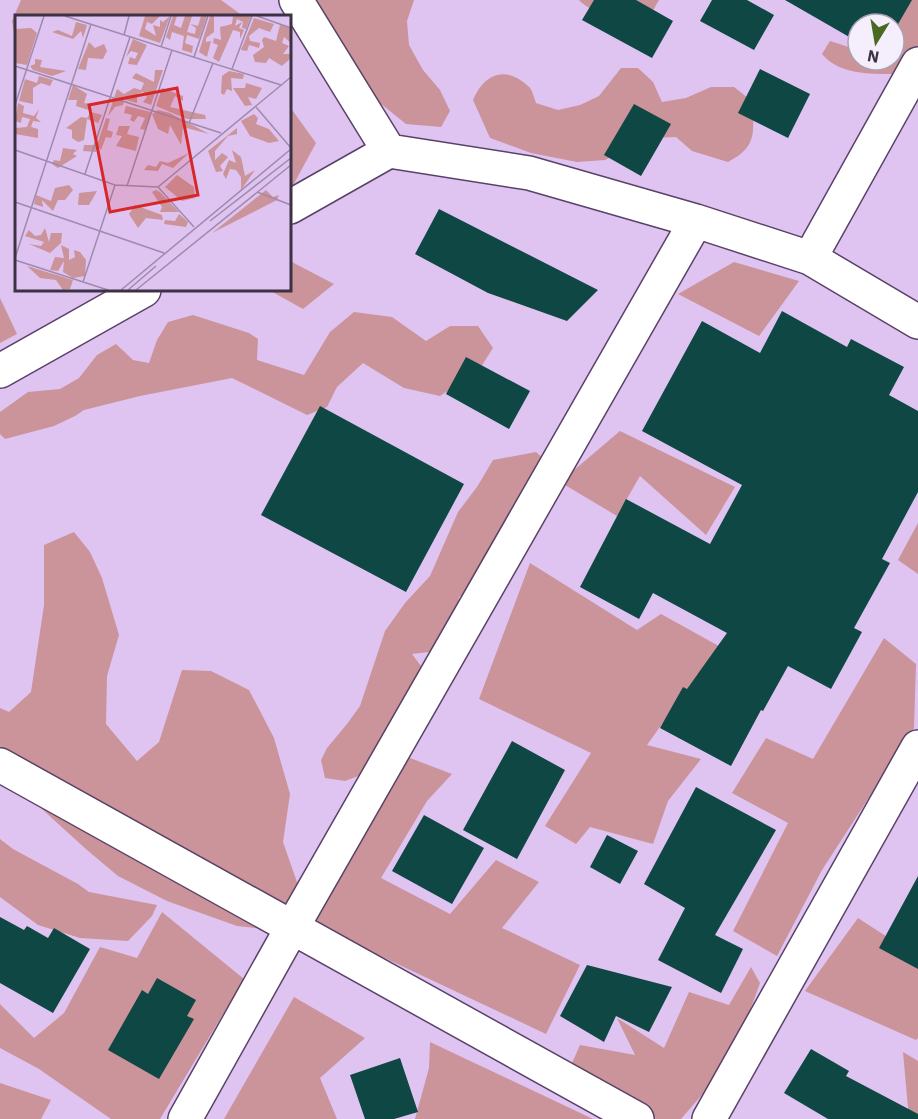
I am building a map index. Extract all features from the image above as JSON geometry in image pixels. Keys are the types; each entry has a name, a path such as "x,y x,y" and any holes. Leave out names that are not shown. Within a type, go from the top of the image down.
{"street":[{"path":"296,0 388,151"},
{"path":"810,258 918,64"},
{"path":"291,206 388,151 530,173 696,220 810,258 918,322"},
{"path":"185,1119 292,926 696,220"},
{"path":"0,371 142,291"},
{"path":"709,1119 918,747"},
{"path":"0,765 637,1119"}],"shaded area":[{"path":"21,0 221,0 242,15 15,15 15,38 12,21"},
{"path":"295,0 414,0 407,21 409,45 423,70 440,90 450,111 441,127 406,124 375,99"},
{"path":"579,0 659,0 651,14 633,15 593,10"},
{"path":"903,0 918,0 918,59 906,70 906,12 898,12"},
{"path":"830,41 846,46 846,69 829,61 822,54"},
{"path":"621,68 638,68 653,82 662,102 686,98 711,87 734,87 753,102 753,130 749,144 738,156 728,162 692,151 676,137 649,138 605,160 577,162 531,153 490,138 473,100 483,84 496,75 503,74 528,86 536,103 558,110 580,105 599,96"},
{"path":"858,72 903,72 901,74"},
{"path":"291,108 316,143 291,189"},
{"path":"291,262 334,284 303,309 271,291 291,291"},
{"path":"734,262 799,281 759,336 678,294"},
{"path":"0,298 17,334 0,343"},
{"path":"354,312 392,317 426,341 450,326 478,326 493,348 479,370 440,396 404,388 363,363 337,387 327,407 307,415 232,378 140,396 84,410 54,426 5,439 0,434 0,412 28,392 60,389 79,378 97,355 116,344 133,360 149,363 157,340 168,322 193,315 249,333 258,339 257,360 304,375 330,332"},
{"path":"620,431 735,487 706,535 640,476 617,516 560,482"},
{"path":"536,452 544,459 487,579 459,597 455,627 446,650 412,654 421,666 415,684 364,774 345,781 325,778 321,760 327,748 360,706 385,631 405,603 430,576 458,512 477,487 493,460"},
{"path":"918,523 918,574 898,560"},
{"path":"74,532 90,552 102,578 119,635 107,676 106,724 137,761 159,742 182,670 211,671 249,690 274,738 290,794 283,842 298,885 276,930 237,926 167,901 118,876 0,771 0,708 9,712 31,692 44,605 44,545"},
{"path":"530,563 637,630 661,614 726,650 697,675 647,745 701,759 668,801 653,844 590,827 576,844 545,826 591,753 479,699"},
{"path":"884,638 916,664 914,728 822,870 777,956 733,931 788,823 732,793 766,738 813,759"},
{"path":"397,753 452,774 427,801 381,878 450,914 496,860 539,882 502,928 580,965 546,1034 306,921"},
{"path":"0,839 13,849 89,892 157,905 152,916 128,941 80,938 38,925 0,897"},
{"path":"162,912 244,979 160,1119 111,1119 39,1069 0,1048 0,1004 34,1038 64,1013 100,947 137,958"},
{"path":"858,918 918,957 918,1038 916,1040 805,991"},
{"path":"751,967 760,983 732,1060 681,1119 615,1119 561,1088 580,1045 635,1055 617,1018 664,1048 689,992 729,1005"},
{"path":"294,997 365,1038 320,1078 337,1119 224,1119"},
{"path":"430,1042 593,1119 415,1119 429,1068"},
{"path":"903,1052 918,1061 918,1119 909,1119"},
{"path":"0,1083 51,1100 41,1119 0,1119"}],"building":[{"path":"594,0 636,0 673,21 652,58 582,20"},
{"path":"712,0 747,0 774,15 754,50 700,21"},
{"path":"785,0 912,0 905,12 846,12 846,35"},
{"path":"760,69 810,94 788,138 738,113"},
{"path":"634,104 671,124 641,176 604,155"},
{"path":"439,209 598,290 567,321 488,293 415,254"},
{"path":"782,311 847,347 851,339 904,367 889,395 918,411 918,492 882,559 890,563 854,628 862,632 831,689 788,666 731,766 660,728 683,687 687,689 727,633 653,593 639,619 580,587 626,499 710,544 742,485 642,431 702,321 760,353"},
{"path":"466,357 530,391 509,429 446,394"},
{"path":"320,406 464,484 406,592 261,515"},
{"path":"512,741 565,770 517,859 463,830"},
{"path":"696,787 776,830 715,935 743,949 721,993 658,960 685,908 644,884"},
{"path":"424,815 484,848 452,904 392,871"},
{"path":"607,835 638,851 620,884 590,867"},
{"path":"918,876 918,969 879,948"},
{"path":"0,917 24,930 27,926 48,938 54,928 90,949 53,1013 0,983"},
{"path":"587,965 672,987 649,1032 616,1016 604,1042 560,1016"},
{"path":"157,978 196,1000 187,1016 194,1019 159,1079 108,1050 142,990 148,994"},
{"path":"811,1049 849,1071 846,1076 918,1114 918,1119 828,1119 784,1093"},
{"path":"400,1058 418,1112 394,1119 365,1119 350,1075"}]}
